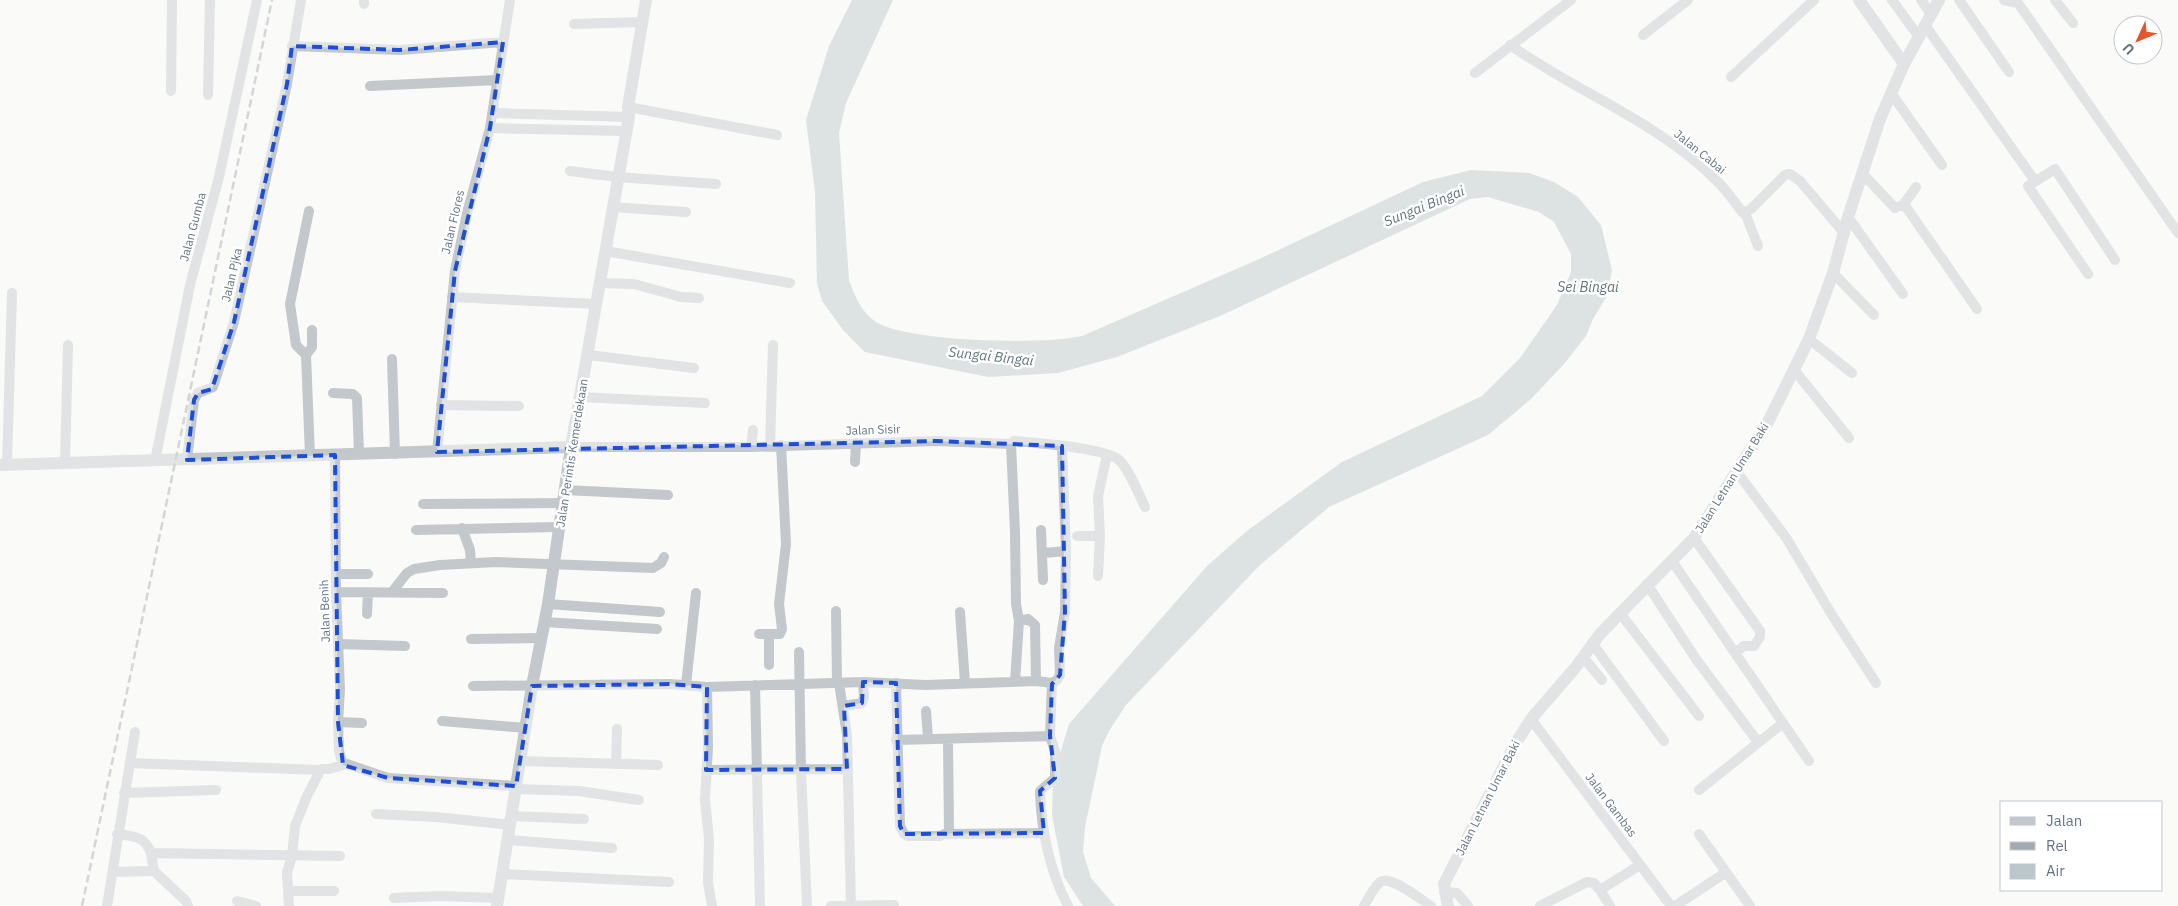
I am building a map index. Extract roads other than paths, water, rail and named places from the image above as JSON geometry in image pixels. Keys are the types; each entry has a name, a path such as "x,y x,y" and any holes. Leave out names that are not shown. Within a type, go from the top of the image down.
{"street":[{"path":"171,91 172,0"},
{"path":"208,95 210,0"},
{"name":"Jalan Gumba","path":"156,461 190,285 219,177 257,0"},
{"name":"Jalan Pjka","path":"187,460 194,400 198,393 213,386 234,322 287,84 301,0"},
{"name":"Jalan Flores","path":"437,452 452,296 467,214 493,113 510,0"},
{"name":"Jalan Perintis Kemerdekaan","path":"497,902 512,821 532,686 548,604 570,447 588,355 646,0"},
{"path":"1475,73 1571,0"},
{"path":"1643,35 1688,0"},
{"path":"1731,77 1814,0"},
{"path":"1859,0 1904,64"},
{"path":"1892,0 1919,37"},
{"path":"1922,0 1928,20 2035,181"},
{"name":"Jalan Letnan Umar Baki","path":"1444,892 1444,884 1487,798 1514,746 1531,720 1583,657 1592,643 1647,584 1661,573 1694,538 1737,472 1795,371 1833,273 1862,173 1891,93 1904,64 1939,0"},
{"path":"1959,0 2009,72"},
{"path":"2004,0 2018,4 2178,233"},
{"path":"2055,0 2073,23"},
{"path":"574,24 642,22"},
{"path":"292,46 400,50 503,42"},
{"name":"Jalan Cabai","path":"1510,45 1638,122 1680,150 1719,183 1744,213 1758,246"},
{"path":"370,86 497,80"},
{"path":"1891,93 1942,165"},
{"path":"493,113 629,112 777,135"},
{"path":"490,128 626,131"},
{"path":"2088,274 2028,186 2055,169 2115,260"},
{"path":"570,171 617,177 716,184"},
{"path":"1862,173 1891,206 1898,208 1904,204 1916,187"},
{"path":"1744,213 1785,175 1790,174 1800,180 1845,234"},
{"path":"1904,204 1977,309"},
{"path":"612,207 686,212"},
{"path":"306,355 296,345 290,304 309,211"},
{"path":"1848,217 1903,294"},
{"path":"605,251 790,283"},
{"path":"1833,273 1874,315"},
{"path":"599,283 634,284 681,297 699,298"},
{"path":"12,293 3,465 570,447"},
{"path":"452,296 596,304"},
{"path":"310,456 306,355 312,347 312,330"},
{"path":"1809,339 1852,373"},
{"path":"769,665 764,634 780,634 782,629 779,604 786,544 775,445 773,344"},
{"path":"65,464 68,345"},
{"path":"588,355 694,368"},
{"path":"392,358 395,454"},
{"path":"1795,371 1849,438"},
{"path":"333,393 354,394 357,398 359,454"},
{"path":"580,397 705,403"},
{"path":"441,405 519,406"},
{"path":"751,447 753,430"},
{"name":"Jalan Sisir","path":"570,447 751,447 936,441 1011,444 1014,441 1077,447 1117,459 1124,466 1145,507"},
{"path":"855,462 856,443"},
{"path":"1011,444 1016,604 1019,620 1015,682"},
{"path":"473,686 670,684 707,687 863,682 925,685 1036,681 1052,683 1058,680 1060,675 1059,648 1065,612 1066,551 1062,446"},
{"name":"Jalan Benih","path":"335,455 336,592 340,690 338,722 339,751 343,765"},
{"path":"1098,576 1100,536 1098,496 1107,455"},
{"path":"1737,472 1788,539 1832,616 1876,683"},
{"path":"423,504 564,496 668,495"},
{"path":"416,530 560,527"},
{"path":"462,528 470,550 471,563"},
{"path":"1041,530 1043,580"},
{"path":"1077,536 1100,536"},
{"path":"1694,538 1760,631 1760,637 1754,646 1744,646 1735,652"},
{"path":"1043,553 1066,551"},
{"path":"392,592 407,573 414,568 471,563 652,568 660,563 664,557"},
{"path":"1672,561 1809,761"},
{"path":"336,574 368,574"},
{"path":"1647,584 1696,659 1758,742"},
{"path":"336,592 442,593"},
{"path":"367,614 368,593"},
{"path":"686,685 696,593"},
{"path":"548,604 660,612"},
{"path":"836,612 838,683 844,706 851,905"},
{"path":"960,612 965,683"},
{"path":"1620,613 1699,716"},
{"path":"1019,620 1028,618 1035,625 1036,681"},
{"path":"544,622 657,629"},
{"path":"471,639 542,638"},
{"path":"1592,643 1664,741"},
{"path":"338,644 405,646"},
{"path":"799,652 801,771 807,906"},
{"path":"1583,657 1602,680"},
{"path":"844,706 862,703 864,697 863,682"},
{"path":"896,683 896,740 901,830 908,836 1044,833"},
{"path":"1052,683 1050,736 1056,768 1055,778 1040,791 1044,833 1057,887 1068,906"},
{"path":"756,685 760,906"},
{"path":"707,687 708,883 712,906"},
{"path":"926,711 928,738"},
{"name":"Jalan Gambas","path":"1531,720 1673,906"},
{"path":"442,721 526,728"},
{"path":"338,722 362,723"},
{"path":"1699,790 1783,723"},
{"path":"616,764 617,729"},
{"path":"107,906 114,872 117,834 135,732"},
{"path":"896,740 1050,736"},
{"path":"945,834 950,827 948,739"},
{"path":"520,761 658,765"},
{"path":"130,763 320,770 343,765 356,766 388,778 579,791 639,800"},
{"path":"289,906 287,873 292,856 298,817 320,770"},
{"path":"706,770 847,770"},
{"path":"124,793 216,790"},
{"path":"376,814 512,821 584,819"},
{"path":"117,834 141,838 148,844 154,871 186,901 188,906"},
{"path":"1699,834 1750,906"},
{"path":"508,840 612,848"},
{"path":"151,853 340,856"},
{"path":"1600,890 1640,865"},
{"path":"114,872 154,871"},
{"path":"1673,906 1726,873"},
{"path":"502,874 669,882"},
{"path":"1364,906 1380,882 1386,880 1394,882 1431,906"},
{"path":"1540,906 1587,882 1594,883 1610,906"},
{"path":"288,891 334,891"},
{"path":"1448,906 1444,892 1456,893 1468,906"},
{"path":"394,898 439,896 497,902"},
{"path":"237,901 256,906"},
{"path":"831,906 894,905"}],"water":[{"name":"Sei Bingai","path":"852,0 893,0 846,103 839,133 849,280 863,310 878,323 895,329 947,338 978,340 1039,340 1082,336 1257,260 1423,182 1471,170 1529,173 1554,182 1578,197 1601,225 1612,270 1607,296 1593,319 1586,336 1564,364 1531,399 1488,435 1329,507 1260,565 1126,705 1109,731 1102,746 1085,827 1083,852 1091,878 1115,906 1083,906 1064,877 1052,815 1053,777 1069,724 1207,566 1248,530 1342,462 1482,396 1520,358 1557,305 1571,272 1571,254 1554,222 1539,212 1488,197 1470,199 1220,316 1117,357 1058,373 988,377 865,352 843,330 822,301 817,283 815,192 806,120 829,46"}],"railway":[{"path":"82,906 272,0"}],"water label":[{"name":"Sungai Bingai","path":"1424,206"},
{"name":"Sungai Bingai","path":"991,356"}]}
